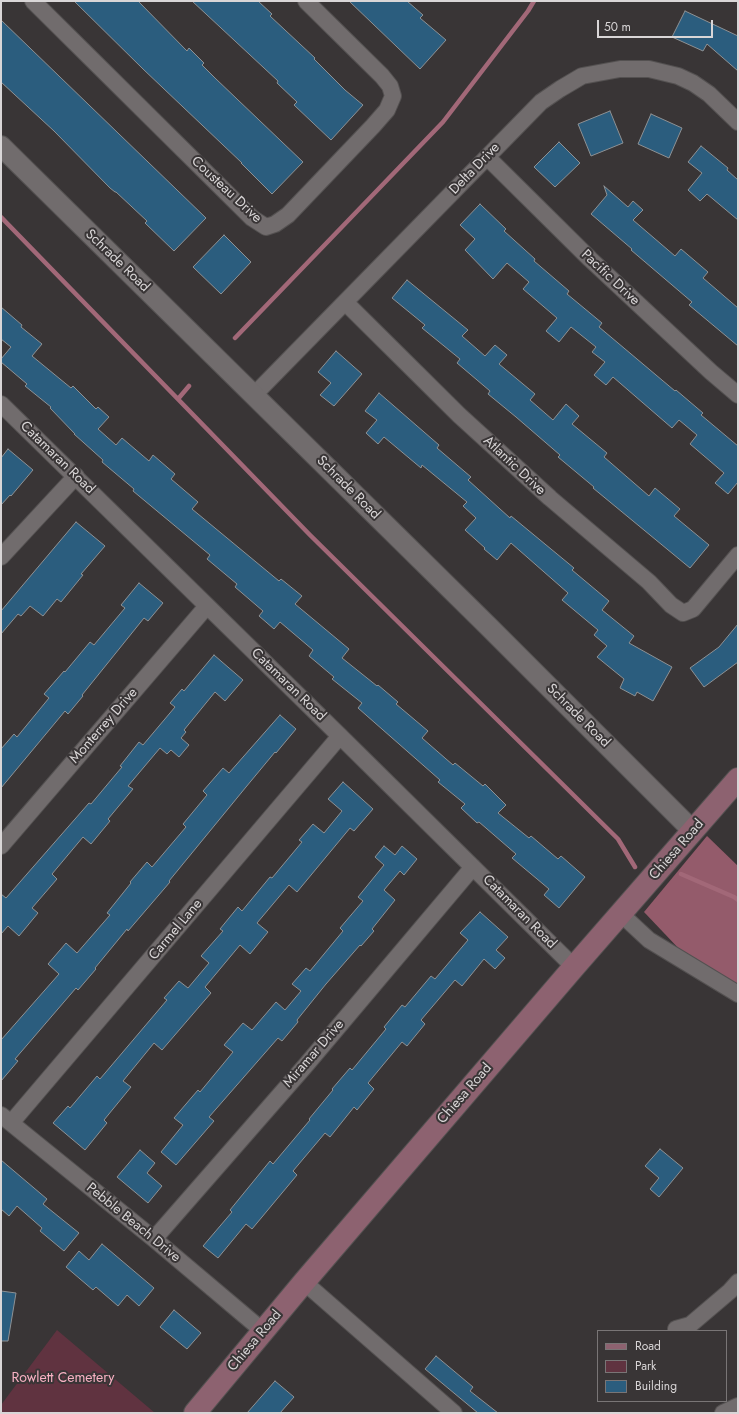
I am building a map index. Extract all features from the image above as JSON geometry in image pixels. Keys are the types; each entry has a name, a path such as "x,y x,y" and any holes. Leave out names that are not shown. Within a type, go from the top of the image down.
{"main road":[{"name":"Chiesa Road","path":"196,1413 304,1282 574,967 738,779"}],"street":[{"name":"Cousteau Drive","path":"33,1 252,218 266,227 275,224 288,214 373,126 386,110 393,96 390,86 377,71 306,1"},
{"name":"Delta Drive","path":"254,395 346,303 541,102 582,76 620,69 649,69 683,78 709,94 738,122"},
{"name":"Schrade Road","path":"1,146 693,831"},
{"name":"Pacific Drive","path":"487,157 590,259 711,372 738,395"},
{"name":"Atlantic Drive","path":"346,303 459,415 550,498 649,582 671,605 683,613 693,609 738,555"},
{"name":"Catamaran Road","path":"1,404 76,476 574,967"},
{"path":"1,557 76,476"},
{"name":"Monterrey Drive","path":"1,846 207,606"},
{"name":"Carmel Lane","path":"6,1119 340,736"},
{"name":"Miramar Drive","path":"154,1239 306,1064 473,867"},
{"path":"621,914 649,940 738,994"},
{"name":"Pebble Beach Drive","path":"6,1119 154,1239 263,1331"},
{"path":"304,1282 454,1413"},
{"path":"676,1330 690,1325 730,1291 738,1282"},
{"path":"723,1413 738,1406"}],"green space":[{"name":"Rowlett Cemetery","path":"57,1330 155,1413 1,1413 1,1405"}],"shaded area":[{"path":"707,836 738,866 738,987 682,952 644,912"}],"building":[{"path":"74,1 138,1 187,51 189,48 204,63 202,65 215,78 303,162 272,194 242,163"},
{"path":"192,1 258,1 272,14 270,16 315,58 314,59 345,90 363,105 331,140 294,105 297,102 277,83 278,81"},
{"path":"349,1 407,1 423,15 420,18 446,40 420,69"},
{"path":"685,11 738,36 738,71 707,44 703,51 672,37"},
{"path":"1,20 206,218 174,251 145,223 147,221 110,188 54,131 1,82"},
{"path":"610,111 623,143 591,156 578,124"},
{"path":"651,114 682,128 669,158 638,144"},
{"path":"559,142 580,163 555,187 534,167"},
{"path":"701,146 728,168 727,170 738,180 738,220 707,194 700,201 688,190 702,173 688,162"},
{"path":"604,186 628,207 633,201 643,210 633,220 675,256 681,249 708,272 703,278 738,308 738,346 689,305 692,302 591,214 607,195"},
{"path":"480,204 506,229 504,231 535,259 534,261 569,291 567,294 602,323 599,327 703,413 701,415 738,446 738,482 728,494 715,483 724,473 690,444 697,435 679,420 672,428 613,377 606,385 594,375 605,362 592,352 596,347 571,327 559,342 546,331 557,318 523,289 529,282 507,263 493,279 465,250 475,239 460,225"},
{"path":"224,235 251,262 221,294 193,267"},
{"path":"407,280 468,330 462,336 485,356 495,345 507,355 499,364 535,394 530,400 553,420 566,404 579,416 572,424 607,453 604,457 649,496 655,488 680,509 674,516 709,545 690,568 593,488 594,487 558,457 560,455 488,394 490,391 457,363 460,359 422,328 425,325 392,298"},
{"path":"1,307 22,325 21,327 42,344 32,356 71,388 73,386 96,409 98,407 109,417 98,429 116,445 122,438 149,461 153,455 175,474 171,479 198,502 192,509 279,581 281,579 302,596 295,604 349,649 342,658 377,686 378,685 398,702 396,704 428,731 422,738 453,765 455,763 483,786 485,784 506,805 498,813 529,838 531,836 558,859 561,856 585,877 559,908 544,895 549,889 512,858 516,854 479,822 477,823 461,808 465,804 438,782 440,780 358,708 362,703 332,679 334,677 309,656 313,650 280,622 274,629 259,616 263,611 235,587 237,584 207,559 210,555 133,491 134,489 102,462 103,460 74,434 50,408 51,407 25,386 27,384 1,362 1,359 11,347 1,339"},
{"path":"336,351 362,374 334,406 320,395 331,383 318,372"},
{"path":"379,393 439,445 437,448 471,477 468,480 510,518 511,516 574,568 572,570 609,601 602,610 634,636 629,643 672,667 653,701 637,692 635,696 620,688 624,679 597,657 607,646 594,635 598,630 562,600 568,593 511,543 497,560 465,530 476,518 463,506 467,502 422,465 421,468 384,437 378,444 366,433 377,420 365,411"},
{"path":"8,449 33,470 11,496 10,495 1,505 1,458"},
{"path":"76,522 105,546 81,574 83,575 61,602 57,599 43,616 30,606 21,616 18,614 1,634 1,611"},
{"path":"139,583 163,603 148,621 144,618 68,714 65,711 1,788 1,749 14,734 17,737 49,698 44,694 64,671 65,672 90,642 94,645 125,608 121,605"},
{"path":"738,624 738,662 704,687 690,668 719,647"},
{"path":"214,655 243,680 225,701 215,692 184,730 186,732 181,738 189,745 179,757 171,750 167,754 160,748 128,786 133,789 108,819 110,821 91,844 83,837 52,874 57,879 32,908 38,913 19,936 8,926 1,934 1,894 6,898 89,803 91,804 122,767 120,766 139,742 143,745 175,707 170,703 182,689 184,691"},
{"path":"280,715 296,729 246,787 169,881 170,882 128,931 127,929 95,968 96,969 78,990 76,988 15,1059 18,1061 1,1081 1,1040 59,974 48,964 66,943 77,953 110,915 107,913 147,862 152,867 186,827 183,824 207,795 203,791 223,768 229,773"},
{"path":"343,782 373,809 354,831 350,828 297,892 289,885 257,923 268,932 250,954 240,945 205,987 211,993 162,1050 154,1043 123,1081 131,1087 104,1120 107,1123 85,1150 53,1123 68,1106 70,1108 97,1076 100,1079 167,1000 164,998 179,981 188,988 209,963 201,956 223,931 220,929 238,907 242,911 270,877 272,878 302,842 299,840 313,824 324,833 342,811 328,799"},
{"path":"384,846 395,855 402,846 417,859 404,875 400,871 384,890 395,900 372,929 374,931 326,984 282,1041 278,1038 209,1117 214,1121 176,1165 161,1152 183,1125 174,1118 198,1090 200,1092 233,1052 224,1045 243,1023 252,1030 276,1002 285,1010 301,991 292,984 306,968 310,971 343,931 340,928 363,901 358,897 384,865 375,857"},
{"path":"480,912 508,937 496,950 505,958 495,969 484,959 462,986 455,980 421,1020 425,1024 407,1046 402,1042 368,1083 374,1089 357,1110 354,1107 330,1137 325,1133 293,1171 297,1175 252,1229 246,1224 218,1258 203,1246 232,1212 230,1210 270,1161 273,1164 310,1120 309,1119 333,1090 332,1089 350,1068 352,1070 386,1029 384,1027 402,1005 405,1007 431,976 435,979 468,940 460,933"},
{"path":"660,1149 683,1168 659,1197 650,1189 659,1178 645,1166"},
{"path":"140,1150 155,1163 147,1173 162,1186 148,1203 117,1177"},
{"path":"1,1160 47,1199 43,1204 79,1233 64,1251 40,1231 42,1228 17,1206 9,1216 1,1209"},
{"path":"102,1244 154,1288 139,1306 127,1295 118,1306 96,1287 93,1290 66,1267 79,1251 89,1260"},
{"path":"1,1291 16,1293 8,1341 1,1341"},
{"path":"174,1310 201,1333 187,1349 160,1327"},
{"path":"436,1356 473,1387 470,1391 498,1413 478,1413 425,1369"},
{"path":"275,1381 294,1397 280,1413 247,1413"}],"waterway":[{"path":"235,338 443,122 528,11 534,1"},
{"path":"1,217 310,535 618,839 635,867"},
{"path":"178,399 189,386"},
{"path":"681,874 738,900"}]}
